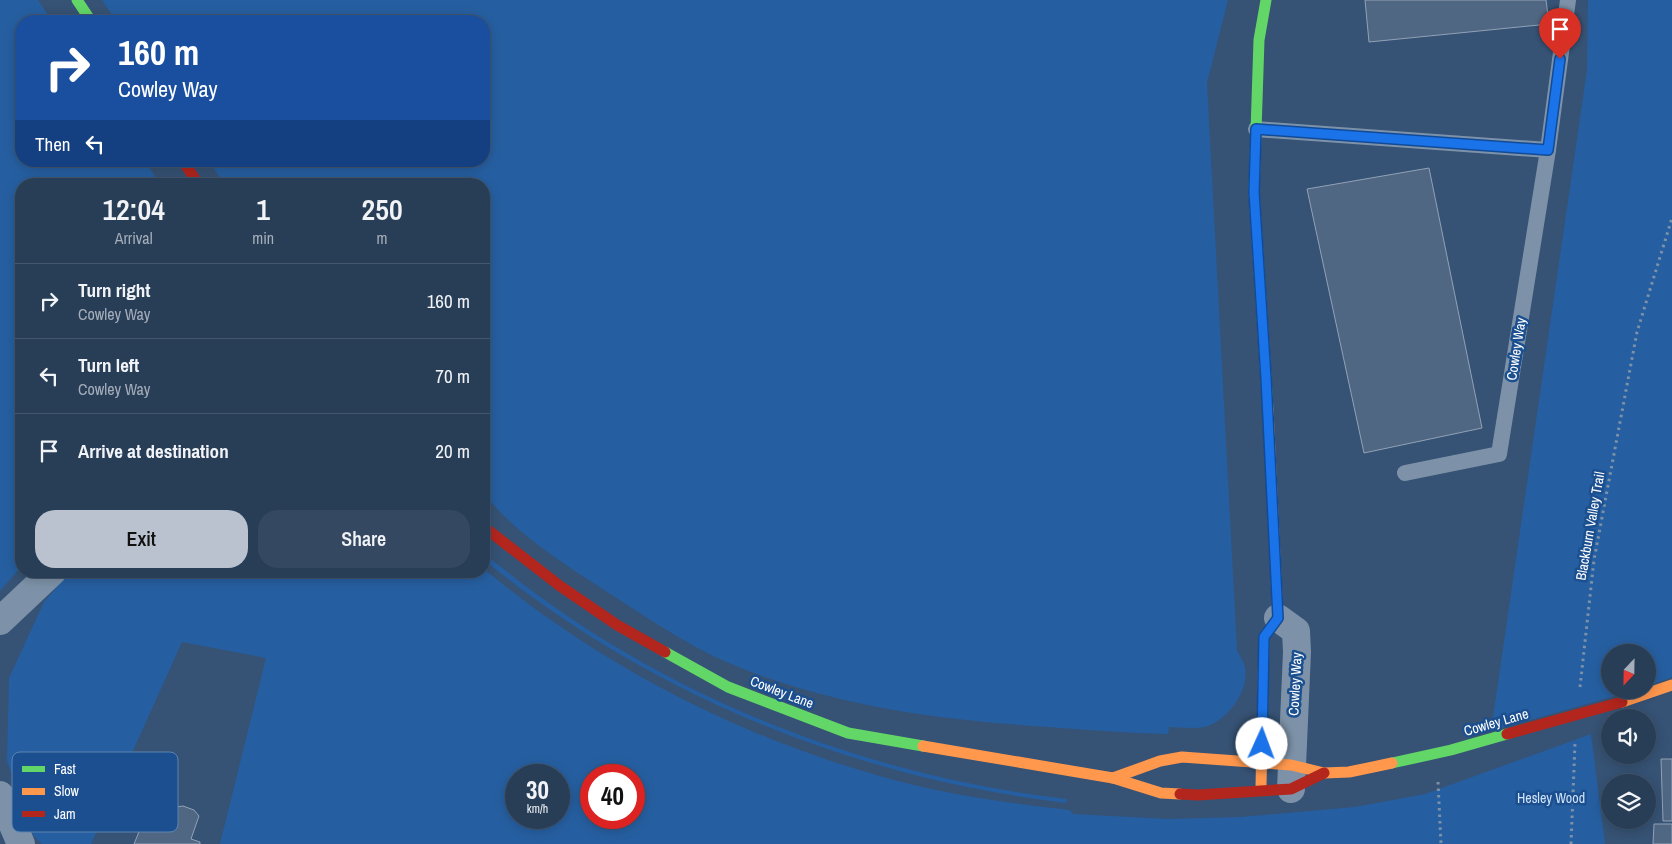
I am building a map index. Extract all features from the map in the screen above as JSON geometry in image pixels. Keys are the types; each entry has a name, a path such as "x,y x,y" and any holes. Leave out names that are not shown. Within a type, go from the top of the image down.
{"main road":[{"path":"77,0 87,15"},
{"path":"1261,792 1264,637 1278,618 1266,378 1254,192 1258,40 1266,0"},
{"path":"187,167 194,178"},
{"name":"Cowley Lane","path":"490,532 560,586 617,625 728,687 848,733 1113,778 1161,793 1198,795 1261,792 1291,777 1348,772 1434,754 1622,702 1672,685"},
{"name":"Cowley Lane","path":"1113,778 1160,761 1182,757 1262,762 1291,777 1324,773"}],"street":[{"path":"0,622 46,578"},
{"name":"Cowley Way","path":"1278,618 1296,631 1297,652 1291,777"},
{"path":"0,795 12,823"},
{"path":"16,832 21,844"}],"lane":[{"name":"Cowley Way","path":"1405,473 1499,454 1548,150 1568,0"},
{"path":"1256,129 1548,150"}],"path":[{"name":"Blackburn Valley Trail","path":"1579,695 1594,560 1637,332 1672,218"},
{"path":"1572,844 1575,742"},
{"path":"1438,782 1441,844"}],"green space":[{"path":"0,0 38,0 48,15 15,15 15,167 149,167 156,178 15,178 15,574 0,591"},
{"path":"102,0 1228,0 1207,83 1237,650 1244,665 1246,676 1244,686 1235,704 1212,724 1200,728 1169,727 1168,734 1009,724 931,716 854,702 778,681 741,668 705,652 654,622 539,546 509,521 490,500 490,178 220,178 213,167 490,167 490,15 112,15"},
{"path":"1588,0 1672,0 1672,677 1656,683 1656,644 1601,644 1601,699 1604,699 1491,731 1587,70"},
{"path":"490,558 548,602 615,646 685,685 758,718 832,747 909,769 988,787 1067,799 1066,803 987,791 909,773 832,751 758,723 685,690 615,651 548,608 490,564"},
{"name":"Hesley Wood","path":"490,574 528,604 574,636 622,666 671,693 722,718 827,760 927,788 974,797 1070,810 1073,814 1168,819 1241,817 1355,807 1425,794 1591,734 1601,813 1601,829 1603,829 1605,844 220,844 266,658 182,642 132,752 12,752 12,775 7,761 9,678 44,602 64,578 490,578"},
{"path":"32,832 96,832 91,844 42,844"}],"building":[{"path":"1365,0 1546,0 1549,24 1369,42"},
{"path":"1429,168 1482,428 1364,453 1307,189"},
{"path":"1661,759 1672,759 1672,821 1663,821"},
{"path":"183,806 194,810 199,816 191,839 200,842 200,844 134,844 139,832 178,832 178,807"},
{"path":"1656,824 1672,824 1672,844 1653,844"}],"traffic: fast":[{"path":"77,0 87,15"},
{"path":"1266,0 1259,40 1254,192 1268,409"},
{"path":"665,652 728,687 848,733 923,746"},
{"path":"1392,763 1451,750 1507,734"}],"traffic: slow":[{"path":"1261,787 1264,637 1278,618 1268,409"},
{"path":"1622,702 1672,685"},
{"path":"923,746 1113,778 1161,793 1180,794"},
{"path":"1113,778 1160,761 1182,757 1291,765 1324,773 1349,772 1392,763"}],"traffic: jam":[{"path":"187,167 194,178"},
{"path":"490,532 560,586 617,625 665,652"},
{"path":"1507,734 1622,702"},
{"path":"1180,794 1198,795 1291,789 1324,773"}],"route":[{"path":"1262,744 1264,637 1278,618 1266,378 1254,192 1256,129 1548,150 1560,59"}]}
